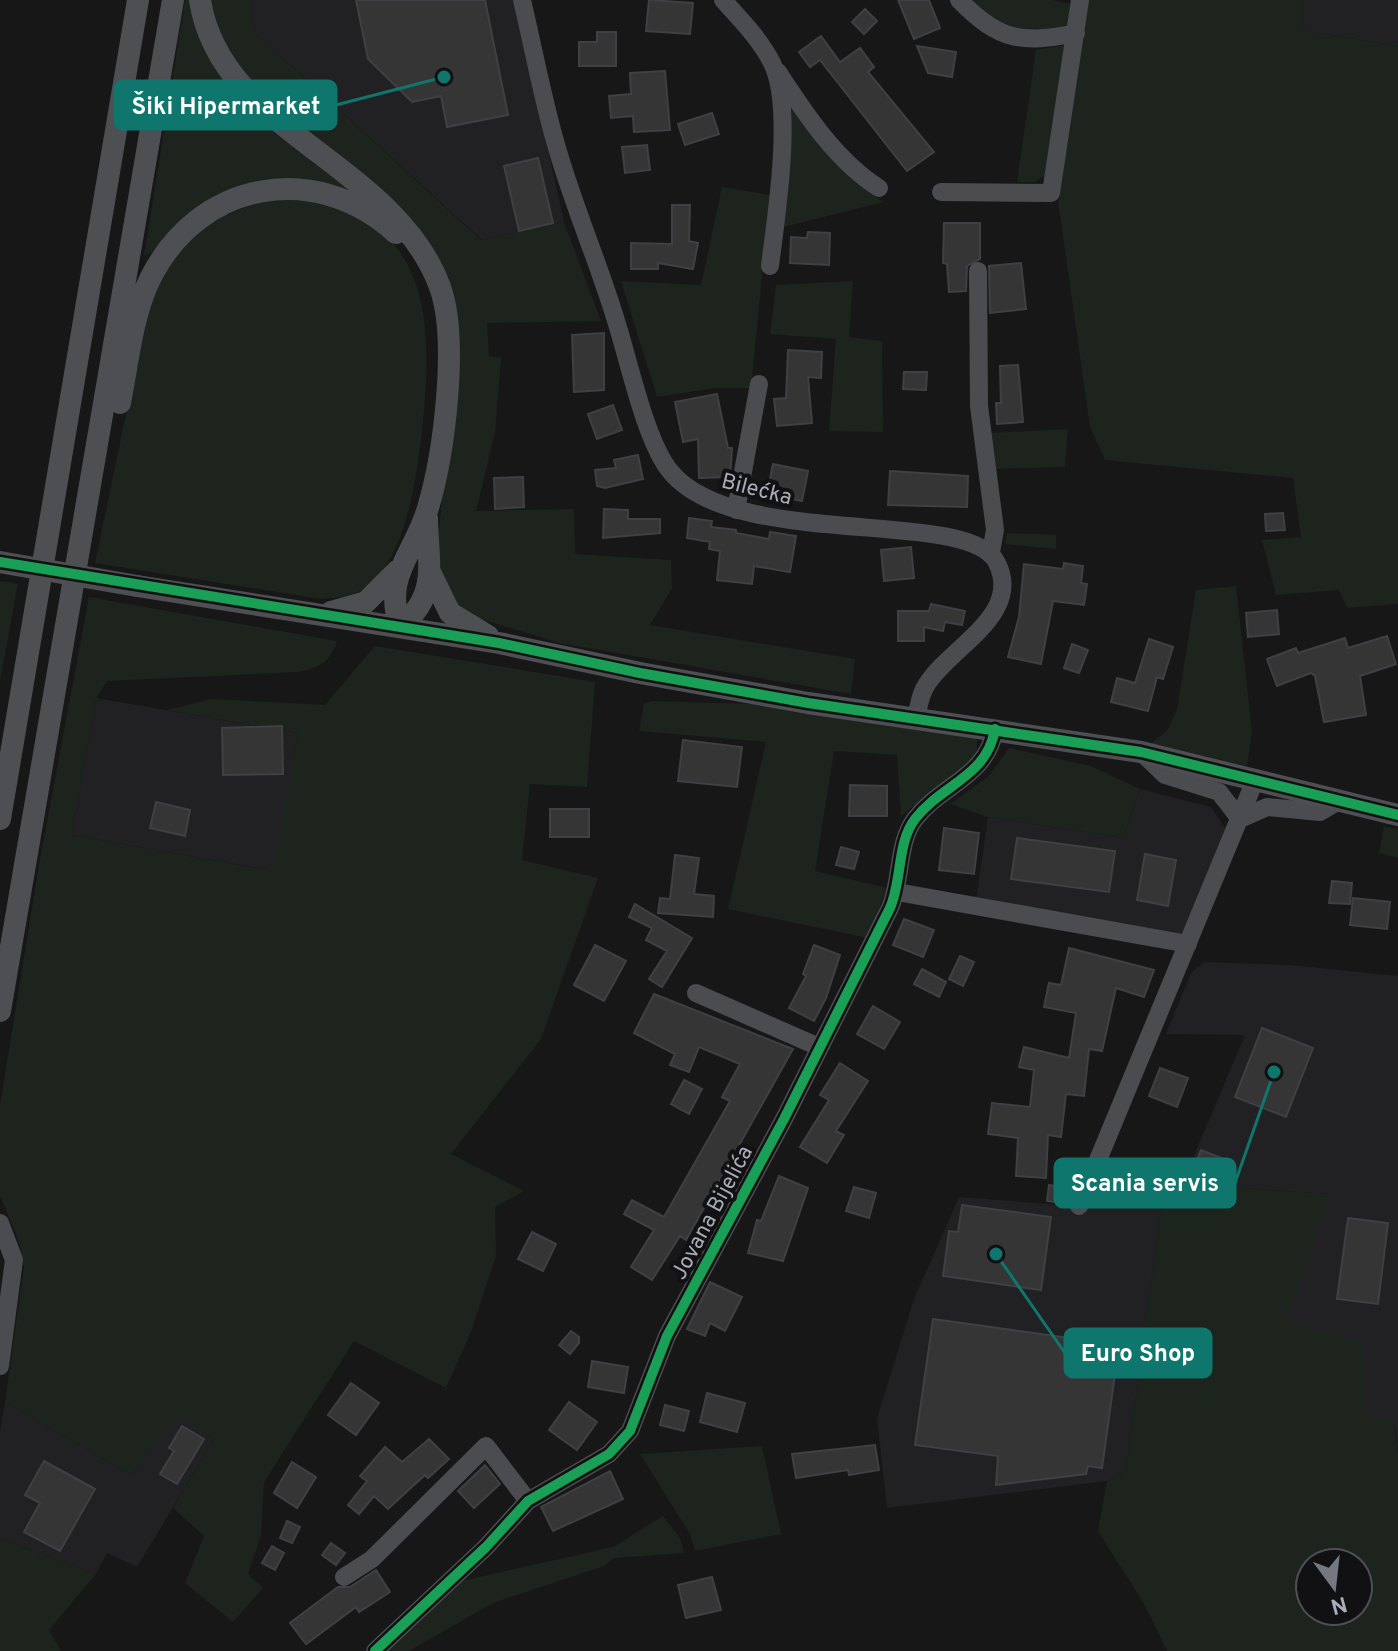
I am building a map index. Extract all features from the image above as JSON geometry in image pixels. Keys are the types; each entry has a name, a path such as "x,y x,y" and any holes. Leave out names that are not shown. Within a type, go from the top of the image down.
{"main road":[{"path":"0,819 138,0"},
{"path":"0,1011 173,0"},
{"path":"200,0 217,50 239,83 279,121 388,207 439,284 447,313 449,370 436,476 427,512 394,585 392,605 400,627"},
{"path":"83,529 100,505 141,300 161,261 195,222 225,202 245,195 292,187 319,190 346,199 379,218 427,262"},
{"path":"400,627 424,602 429,571 427,512"},
{"path":"0,562 499,643 640,673 1141,752 1398,815"},
{"path":"319,615 366,602 401,567"},
{"path":"429,571 450,613 499,643"},
{"path":"0,762 29,641"}],"street":[{"name":"Bilećka","path":"522,0 555,143 658,447 669,470 695,494 736,510 809,525 964,539 991,552"},
{"path":"723,0 754,33 811,121 859,172 879,188"},
{"path":"959,0 978,20 1014,38 1040,40 1076,33"},
{"path":"941,192 1051,193 1080,0"},
{"path":"770,266 782,141 774,66"},
{"path":"916,718 926,685 942,664 984,626 1000,600 1003,583 991,552 995,530 979,406 978,271"},
{"path":"736,510 759,384"},
{"name":"Jovana Bijelića","path":"375,1651 486,1547 528,1501 609,1454 630,1431 667,1336 897,892 908,829 927,807 963,782 984,760 992,746 995,729"},
{"path":"1141,752 1165,775 1219,792 1240,819"},
{"path":"1079,1206 1256,778"},
{"path":"1240,819 1267,807 1312,813 1340,800"},
{"path":"897,892 1188,944"},
{"path":"696,993 819,1047"},
{"path":"0,1223 14,1260 0,1366"},
{"path":"344,1577 372,1559 486,1446 528,1501"}],"shaded area":[{"path":"185,0 192,0 199,27 356,192 315,184 178,226 155,251 144,256"},
{"path":"207,0 251,0 254,32 481,240 564,222 601,321 487,323 489,356 501,358 495,432 476,511 574,509 575,554 671,560 672,588 650,625 855,659 851,694 560,643 474,617 453,603 436,559 459,335 440,264 410,218 387,195 304,132 252,87 227,56"},
{"path":"251,0 515,0 564,222 482,240 254,32"},
{"path":"970,0 1052,0 1070,4 1068,26 1039,32 1014,30 992,19"},
{"path":"1088,0 1304,0 1301,30 1398,46 1398,604 1347,608 1339,590 1276,595 1262,540 1301,537 1293,478 1105,460 1090,427 1058,201"},
{"path":"1304,0 1398,0 1398,46 1301,30"},
{"path":"1066,45 1045,175 1035,182 1017,182 1036,50"},
{"path":"786,98 856,181 884,202 783,227"},
{"path":"722,187 770,195 751,388 715,388 657,397 621,281 701,285"},
{"path":"283,197 334,206 371,224 398,249 415,281 424,318 427,359 425,402 411,501 393,554 372,583 361,591 321,599 95,563 149,303 160,280 186,244 201,231 237,211"},
{"path":"853,281 849,337 882,341 883,432 829,431 836,339 770,334 776,285"},
{"path":"1068,429 1065,467 993,469 989,433"},
{"path":"1007,533 1056,535 1056,549 1005,544"},
{"path":"0,581 18,584 0,681"},
{"path":"1236,586 1252,732 1247,766 1151,743 1167,731 1177,709 1196,590"},
{"path":"89,597 337,641 327,659 318,666 298,672 107,681 96,698 72,835 273,871 298,733 167,710 211,699 325,705 375,646 595,682 587,787 530,784 522,860 598,878 541,1039 451,1154 524,1191 495,1207 496,1256 471,1332 446,1388 354,1341 264,1482 261,1535 248,1574 263,1588 233,1622 185,1583 204,1536 173,1508 214,1439 179,1413 131,1475 5,1402 24,1267 19,1242 0,1196 0,1105 40,859"},
{"path":"96,698 298,733 274,871 72,835"},
{"path":"652,701 757,704 970,737 977,740 977,756 901,816 897,755 834,751 815,871 887,888 868,938 728,909 766,742 639,731 644,704"},
{"path":"1009,748 1091,766 1140,789 1123,838 988,817 950,804 988,777"},
{"path":"1140,789 1211,807 1226,830 1183,936 976,900 988,817 1123,838"},
{"path":"1384,826 1398,830 1398,858 1379,853"},
{"path":"1204,962 1290,965 1398,976 1398,1453 1395,1428 1365,1416 1285,1322 1330,1194 1182,1184 1245,1035 1166,1034 1191,973"},
{"path":"1182,1184 1331,1194 1286,1321 1362,1343 1365,1415 1389,1419 1394,1428 1398,1453 1398,1651 1167,1651 1146,1607 1098,1531 1107,1481 1126,1471 1164,1186"},
{"path":"1164,1186 1126,1471 1107,1481 887,1508 877,1418 914,1299 959,1197 1087,1207 1096,1191"},
{"path":"5,1402 131,1475 179,1412 214,1439 137,1567 107,1553 96,1574 0,1539 0,1432"},
{"path":"762,1446 781,1534 695,1551 690,1534 640,1454"},
{"path":"663,1516 680,1538 684,1553 614,1558 604,1566 493,1603 409,1651 384,1651 461,1581 613,1547"},
{"path":"0,1539 96,1574 49,1630 61,1651 0,1651"}],"building":[{"path":"356,0 485,0 508,115 447,127 441,96 412,102 368,59"},
{"path":"649,0 693,3 690,34 646,31"},
{"path":"898,0 929,0 940,28 914,39"},
{"path":"865,9 877,21 864,34 852,22"},
{"path":"597,32 616,32 616,66 579,66 579,42 597,42"},
{"path":"821,36 840,62 860,48 874,67 868,72 934,152 907,171 820,60 810,67 799,52"},
{"path":"917,46 956,52 952,77 928,73"},
{"path":"665,71 670,130 634,132 633,116 611,118 609,96 631,94 630,73"},
{"path":"712,113 719,134 685,145 678,124"},
{"path":"647,145 650,170 625,173 622,147"},
{"path":"538,158 553,223 519,231 504,166"},
{"path":"672,205 690,205 689,241 698,243 693,269 658,263 658,269 631,269 631,243 672,244"},
{"path":"944,223 980,223 980,259 967,266 966,291 949,292 947,264 943,263"},
{"path":"808,232 830,233 829,265 790,263 791,237 807,238"},
{"path":"1021,263 1026,309 990,313 989,266"},
{"path":"604,333 604,390 574,392 572,335"},
{"path":"788,350 822,352 821,378 808,377 812,423 777,426 774,399 786,398"},
{"path":"1018,365 1023,422 997,424 996,403 1001,403 1000,366"},
{"path":"904,372 927,372 926,390 903,389"},
{"path":"717,394 728,448 732,448 730,477 699,478 698,439 683,442 675,402"},
{"path":"613,405 622,430 597,439 588,414"},
{"path":"638,455 643,479 605,488 597,486 595,470 616,468 614,460"},
{"path":"773,464 808,471 802,501 767,494"},
{"path":"890,471 968,476 967,507 888,505"},
{"path":"523,477 524,507 495,509 494,478"},
{"path":"604,509 628,510 628,519 660,519 660,533 603,538"},
{"path":"1283,513 1285,530 1266,531 1265,514"},
{"path":"689,518 712,521 711,527 769,539 770,532 796,536 790,572 754,566 752,584 717,580 720,551 709,549 710,542 687,538"},
{"path":"911,547 914,578 884,581 881,550"},
{"path":"1064,563 1083,566 1081,583 1087,584 1084,605 1053,601 1041,664 1008,657 1019,617 1024,564 1063,569"},
{"path":"931,604 965,611 962,625 945,622 943,631 924,627 924,641 898,641 898,611 929,611"},
{"path":"1277,610 1279,634 1248,637 1246,613"},
{"path":"1387,636 1396,664 1360,676 1366,715 1324,722 1315,676 1311,673 1277,686 1267,659 1296,648 1298,653 1345,638 1348,648"},
{"path":"1149,639 1173,647 1163,679 1157,677 1148,711 1111,702 1117,678 1135,683"},
{"path":"1072,644 1088,650 1079,673 1064,668"},
{"path":"282,726 283,774 223,775 222,728"},
{"path":"683,740 742,747 737,787 678,781"},
{"path":"850,785 887,786 887,816 849,816"},
{"path":"156,802 190,810 185,836 150,828"},
{"path":"550,809 589,809 589,837 550,837"},
{"path":"944,828 979,833 974,874 939,870"},
{"path":"1017,838 1115,851 1109,892 1011,879"},
{"path":"841,847 859,852 854,869 836,865"},
{"path":"1145,854 1176,860 1168,906 1137,900"},
{"path":"675,855 699,858 694,894 714,896 713,917 658,913 660,898 670,899"},
{"path":"1332,881 1352,883 1350,904 1329,903"},
{"path":"1353,898 1390,902 1387,929 1350,925"},
{"path":"635,904 692,938 662,987 649,979 667,951 646,940 652,928 629,917"},
{"path":"904,919 934,930 923,957 893,945"},
{"path":"595,945 626,961 604,1001 574,985"},
{"path":"814,945 840,955 826,998 814,1021 789,1008 806,976 803,974"},
{"path":"1069,948 1154,970 1144,997 1116,988 1102,1051 1089,1049 1084,1096 1066,1094 1061,1137 1048,1135 1046,1178 1016,1176 1018,1138 988,1134 992,1103 1030,1107 1034,1070 1019,1067 1024,1047 1069,1058 1076,1013 1044,1007 1049,983 1061,985"},
{"path":"960,956 974,962 963,986 949,979"},
{"path":"922,969 946,982 939,997 914,984"},
{"path":"654,994 793,1049 686,1240 680,1236 652,1280 631,1267 654,1230 624,1214 632,1200 664,1217 730,1101 722,1097 740,1064 699,1047 689,1072 670,1065 675,1054 634,1033"},
{"path":"873,1006 900,1022 884,1049 857,1034"},
{"path":"1262,1028 1313,1048 1286,1117 1235,1097"},
{"path":"840,1063 868,1081 836,1131 844,1135 827,1163 800,1147 829,1100 820,1095"},
{"path":"1160,1068 1188,1078 1177,1107 1149,1096"},
{"path":"684,1080 702,1089 689,1114 671,1104"},
{"path":"1201,1150 1224,1159 1214,1181 1192,1172"},
{"path":"779,1176 808,1188 783,1261 748,1253 757,1220 761,1221"},
{"path":"1049,1185 1064,1187 1062,1203 1047,1201"},
{"path":"854,1187 876,1193 869,1218 846,1211"},
{"path":"962,1205 1051,1217 1041,1290 943,1276 949,1231 958,1232"},
{"path":"1348,1218 1388,1223 1378,1304 1337,1299"},
{"path":"532,1232 556,1244 543,1271 518,1259"},
{"path":"710,1282 742,1297 725,1331 710,1323 705,1336 687,1329"},
{"path":"933,1319 1119,1345 1102,1468 1088,1466 1086,1474 996,1485 998,1456 915,1445"},
{"path":"571,1331 579,1337 579,1343 570,1354 559,1345"},
{"path":"592,1361 628,1367 624,1393 588,1387"},
{"path":"351,1383 379,1403 356,1435 328,1415"},
{"path":"707,1393 745,1403 737,1432 700,1422"},
{"path":"569,1402 597,1422 577,1450 549,1430"},
{"path":"665,1405 689,1411 684,1431 660,1425"},
{"path":"182,1426 204,1439 177,1484 160,1474 174,1451 169,1448"},
{"path":"429,1439 449,1459 428,1478 425,1475 388,1509 374,1496 359,1514 348,1505 367,1481 360,1476 385,1447 402,1462"},
{"path":"875,1445 879,1470 849,1475 848,1470 796,1478 792,1454"},
{"path":"44,1461 95,1489 60,1551 24,1532 40,1503 25,1495"},
{"path":"292,1462 316,1477 297,1508 274,1493"},
{"path":"485,1465 500,1484 474,1508 458,1491"},
{"path":"610,1471 623,1499 553,1531 541,1507"},
{"path":"287,1521 300,1527 292,1543 280,1538"},
{"path":"331,1543 345,1553 336,1565 322,1555"},
{"path":"272,1546 284,1553 275,1570 262,1563"},
{"path":"376,1570 390,1592 359,1612 356,1607 306,1644 290,1623 338,1587 350,1587"},
{"path":"712,1577 721,1610 686,1618 678,1585"}],"cycle path":[{"path":"0,562 499,643 640,673 808,703 1141,752 1398,815"},
{"path":"375,1651 486,1547 528,1501 609,1454 630,1431 667,1336 784,1119 890,908 909,828 926,807 983,758 995,729"}],"place":[{"name":"Šiki Hipermarket","path":"444,77"},
{"name":"Scania servis","path":"1274,1072"},
{"name":"Euro Shop","path":"996,1254"}]}
